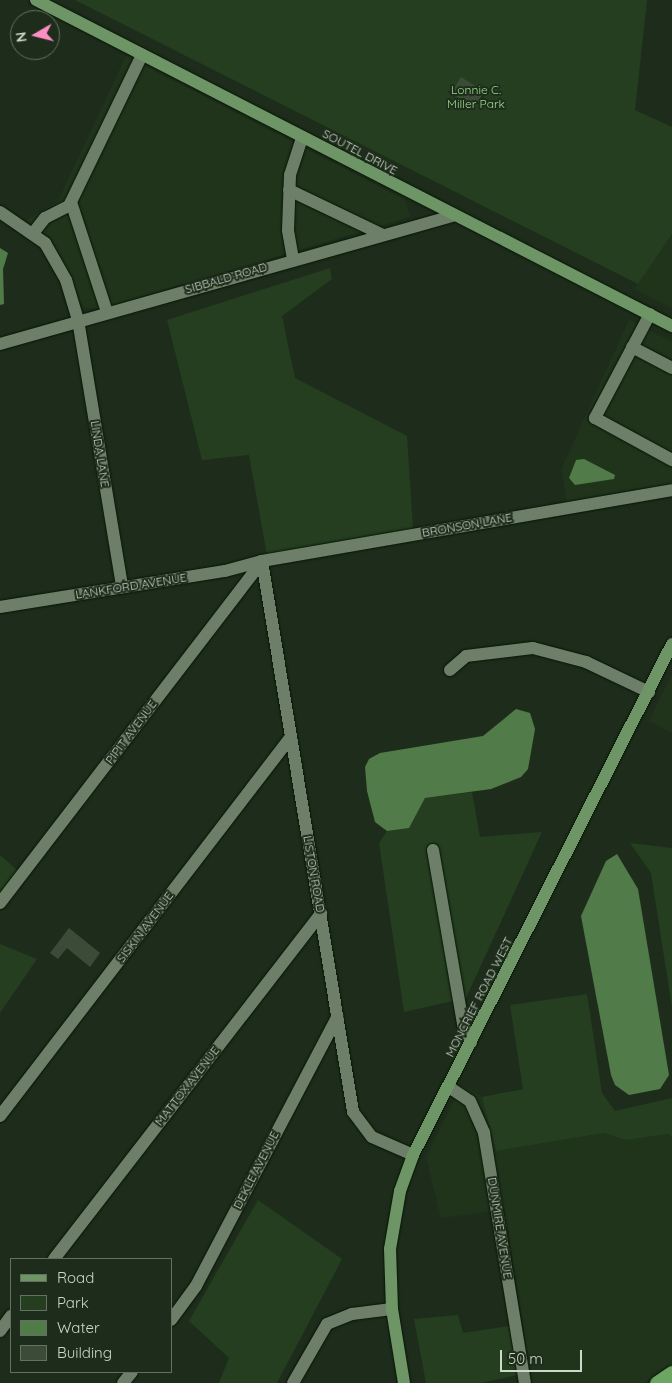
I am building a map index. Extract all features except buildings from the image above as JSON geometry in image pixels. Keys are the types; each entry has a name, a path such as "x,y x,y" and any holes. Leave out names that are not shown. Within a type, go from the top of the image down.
{"highway":[{"path":"657,1383 672,1373"}],"main road":[{"name":"SOUTEL DRIVE","path":"36,0 452,216 672,326"},
{"name":"MONCRIEF ROAD WEST","path":"404,1383 392,1309 393,1221 413,1155 672,644"}],"street":[{"path":"0,212 34,232 40,223 71,202 142,55"},
{"path":"293,259 289,190 302,137"},
{"path":"289,190 383,235"},
{"path":"71,202 107,312"},
{"name":"SIBBALD ROAD","path":"0,344 293,259 452,216"},
{"name":"LINDA LANE","path":"34,232 61,268 78,320 122,587"},
{"path":"650,314 595,418 672,460"},
{"path":"632,347 672,368"},
{"name":"BRONSON LANE","path":"262,561 672,490"},
{"name":"LANKFORD AVENUE","path":"0,607 262,561"},
{"name":"LISTON ROAD","path":"262,561 337,1017 356,1121 372,1137 413,1155"},
{"name":"PIPIT AVENUE","path":"0,902 262,561"},
{"path":"450,670 466,656 533,648 586,662 649,692"},
{"name":"SISKIN AVENUE","path":"0,1116 291,737"},
{"path":"433,850 463,1024 471,1042"},
{"name":"MATTOX AVENUE","path":"55,1258 321,914"},
{"name":"DEKLE AVENUE","path":"172,1319 196,1286 337,1017"},
{"name":"DUNMIRE AVENUE","path":"449,1087 470,1101 484,1133 525,1383"},
{"path":"293,1383 327,1324 339,1317 392,1309"},
{"path":"0,1330 10,1317"},
{"path":"123,1383 131,1373"}],"shaded area":[{"path":"126,56 405,200 410,217 100,309 83,307 50,238 26,220 58,201"},
{"path":"672,234 672,308 634,289"},
{"path":"629,320 672,342 672,485 567,502 561,470"},
{"path":"672,674 672,733 649,721"},
{"path":"462,1085 482,1097 496,1151 604,1133 626,1140 669,1134 672,1138 672,1365 644,1383 532,1383 505,1209 441,1218 426,1157"}],"green space":[{"name":"Lonnie C. Miller Park","path":"75,0 647,0 635,110 672,127 672,234 638,284"},
{"path":"330,268 332,279 282,316 295,378 407,436 413,529 267,555 249,455 202,460 167,320"},
{"path":"472,792 480,837 542,832 466,998 404,1012 379,843 387,831 409,827 425,798"},
{"path":"630,843 672,848 672,1008 651,873"},
{"path":"0,855 17,870 0,892"},
{"path":"0,944 37,959 0,1013"},
{"path":"587,994 602,1093 615,1111 672,1098 672,1138 669,1134 626,1140 604,1133 496,1151 482,1097 523,1089 510,1005"},
{"path":"258,1200 342,1259 277,1383 219,1383 229,1358 189,1321"},
{"path":"458,1315 463,1333 509,1326 517,1375 481,1383 426,1383 414,1319"}],"water":[{"path":"0,248 8,253 3,269 4,304 0,305"},
{"path":"584,459 615,475 614,479 575,485 569,478 576,460"},
{"path":"516,709 530,713 535,729 528,769 521,777 491,789 425,798 409,828 387,831 375,822 367,791 365,767 369,759 380,753 483,736"},
{"path":"617,854 638,889 669,1075 660,1089 629,1095 615,1085 611,1075 581,916 606,861"}]}
